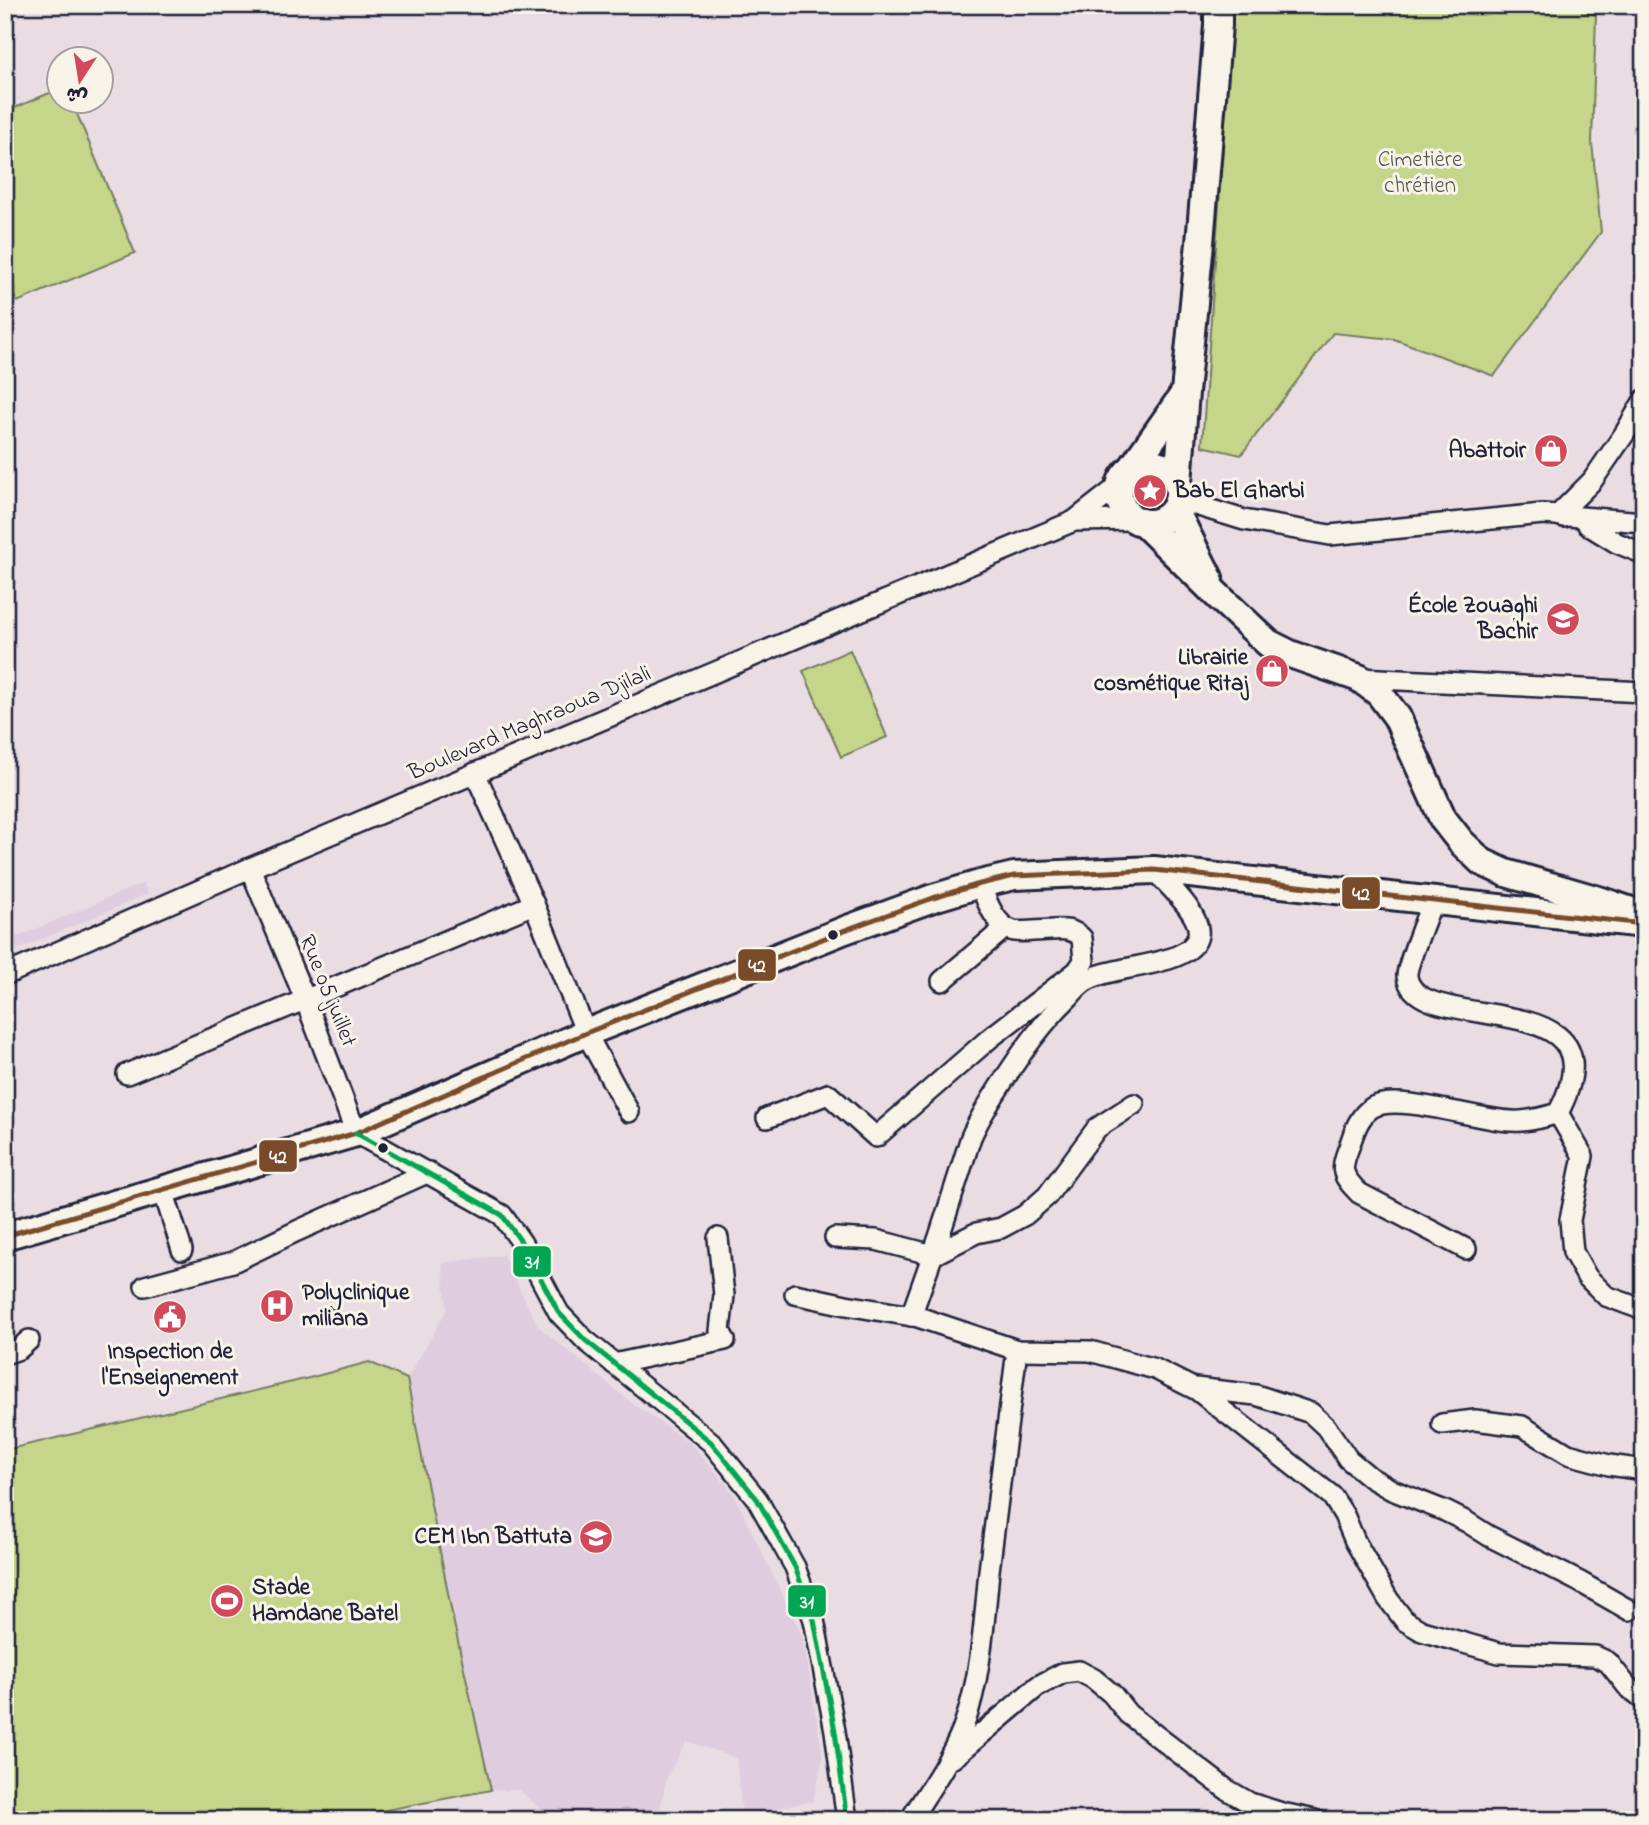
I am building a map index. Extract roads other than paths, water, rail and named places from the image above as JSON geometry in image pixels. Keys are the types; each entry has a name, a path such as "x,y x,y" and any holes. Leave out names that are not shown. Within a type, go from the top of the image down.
{"main road":[{"path":"1140,522 1157,523 1167,518 1177,498 1202,229 1218,5"},
{"path":"1185,392 1126,477 1119,495 1121,506 1127,514 1140,522 1268,643 1290,654 1359,678 1379,693 1397,717 1443,819 1461,842 1482,862 1506,873 1644,915"},
{"path":"1126,477 1142,464 1153,463 1172,474 1177,498 1220,598"},
{"path":"5,1236 356,1133 586,1033 845,930 933,898 1014,876 1154,870 1644,924"}],"street":[{"path":"1558,515 1592,481 1644,400"},
{"path":"1074,521 1126,477"},
{"path":"1177,498 1244,520 1330,535 1543,514 1644,522"},
{"path":"1558,515 1588,525 1644,534"},
{"path":"1074,521 1140,522"},
{"name":"Boulevard Maghraoua Djilali","path":"5,975 250,867 1074,521"},
{"path":"1588,525 1617,543 1644,554"},
{"path":"1359,678 1644,692"},
{"path":"475,773 534,904 586,1033 629,1112"},
{"name":"Rue 05 juillet","path":"250,867 305,999 356,1133"},
{"path":"911,1316 978,1121 1018,1058 1052,1013 1085,981 1103,973 1179,956 1193,947 1199,934 1196,920 1187,906 1154,870"},
{"path":"767,1118 828,1094 876,1137 990,1038 1077,971 1084,961 1082,937 1068,929 1015,931 1005,928 986,901 980,884"},
{"path":"1433,900 1406,974 1410,988 1422,997 1441,1004 1541,1025 1562,1040 1573,1058 1572,1077 1565,1099 1558,1113 1543,1118 1501,1120 1395,1102 1373,1107 1358,1122 1342,1165 1345,1179 1359,1193 1466,1249"},
{"path":"127,1074 534,904"},
{"path":"942,981 1005,928"},
{"path":"835,1238 876,1240 933,1255 976,1233 1001,1228 1025,1215 1046,1196 1097,1128 1134,1104"},
{"path":"1558,1113 1583,1156 1570,1220 1573,1252 1587,1277 1606,1296 1644,1310"},
{"path":"356,1133 502,1214 522,1242 559,1314 585,1340 711,1442 757,1499 795,1567 814,1620 835,1731 847,1820"},
{"path":"145,1286 233,1262 429,1172"},
{"path":"163,1190 182,1250"},
{"path":"614,1364 725,1340 720,1331 724,1295 718,1238"},
{"path":"795,1294 911,1316 1017,1350 1090,1351 1156,1369 1194,1388 1332,1496 1388,1599 1405,1621 1422,1632 1499,1653 1595,1656 1608,1662 1627,1686 1644,1701"},
{"path":"5,1354 19,1349 29,1340"},
{"path":"910,1820 946,1764 972,1700 984,1633 1017,1350"},
{"path":"1194,1388 1256,1395 1311,1413 1326,1427 1348,1459 1371,1478 1392,1490 1456,1516 1629,1611"},
{"path":"1442,1424 1475,1420 1522,1426 1568,1454 1609,1465 1644,1470"},
{"path":"946,1764 1038,1686 1063,1673 1079,1671 1112,1694 1128,1714 1226,1788 1250,1802 1315,1820"}],"place":[{"name":"Abattoir","path":"1551,451"},
{"name":"Bab El Gharbi","path":"1150,491"},
{"name":"École Zouaghi Bachir","path":"1563,619"},
{"name":"Librairie cosmétique Ritaj","path":"1272,671"},
{"name":"Polyclinique miliana","path":"277,1306"},
{"name":"Inspection de l'Enseignement","path":"170,1317"},
{"name":"CEM Ibn Battuta","path":"596,1537"},
{"name":"Stade Hamdane Batel","path":"227,1601"}],"park label":[{"name":"Cimetière chrétien","path":"1420,173"}]}
